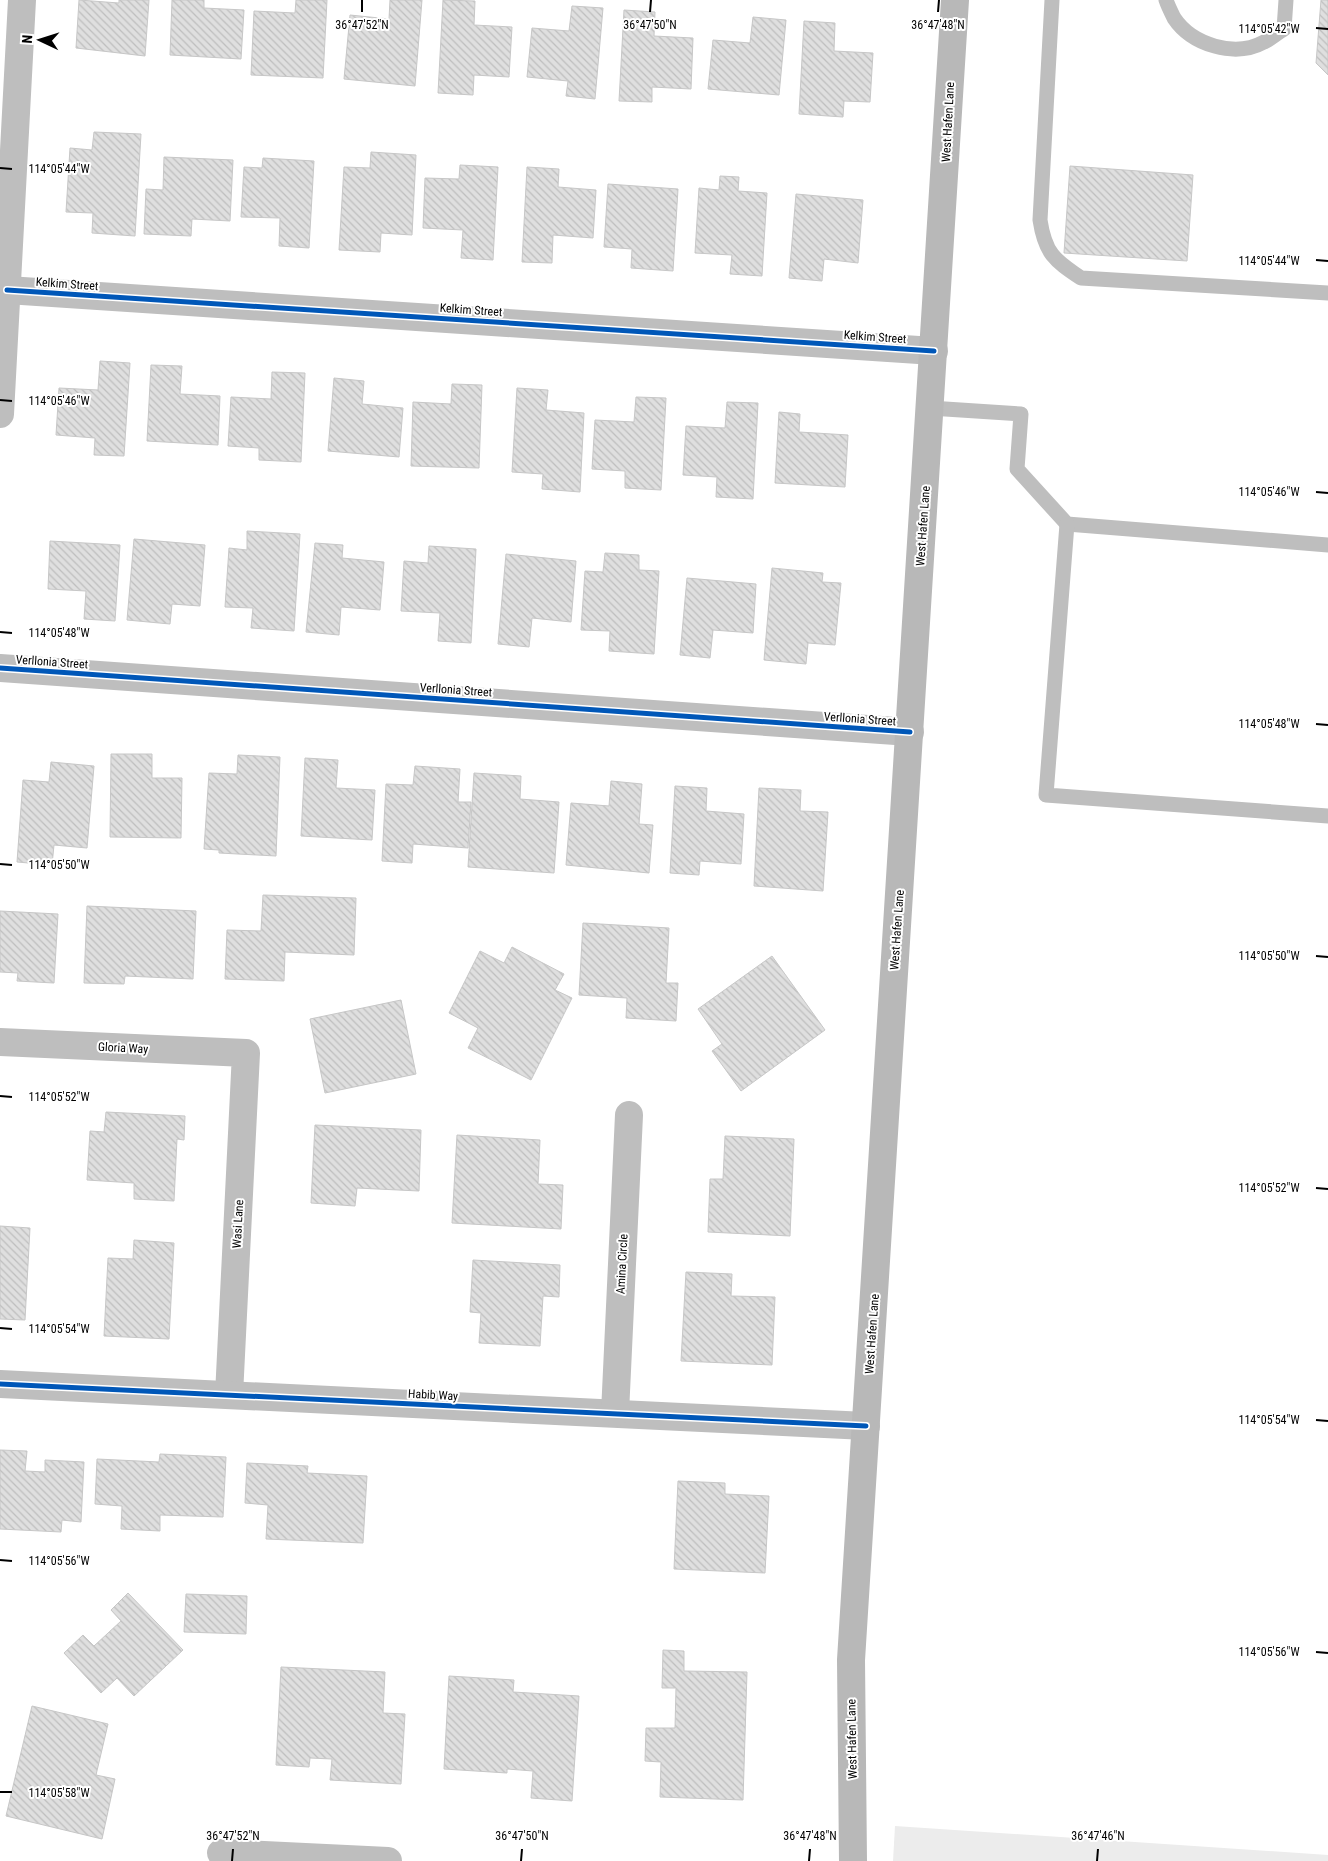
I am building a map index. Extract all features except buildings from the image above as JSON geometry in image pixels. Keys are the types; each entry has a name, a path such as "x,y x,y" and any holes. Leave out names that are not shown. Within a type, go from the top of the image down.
{"main road":[{"name":"West Hafen Lane","path":"853,1861 852,1660 956,0"}],"street":[{"path":"0,414 22,0"},
{"name":"Kelkim Street","path":"7,290 934,351"},
{"name":"Verllonia Street","path":"0,668 910,732"},
{"name":"Gloria Way","path":"0,1042 246,1054"},
{"name":"Wasi Lane","path":"229,1395 246,1054"},
{"name":"Amina Circle","path":"616,1413 628,1115"},
{"name":"Habib Way","path":"0,1384 866,1426"},
{"path":"221,1853 388,1861"}],"lane":[{"path":"1052,0 1040,220 1044,242 1059,263 1081,278 1328,294"},
{"path":"1166,0 1174,18 1192,36 1214,47 1239,49 1263,43 1284,29 1286,0"},
{"path":"930,408 1021,414 1017,469 1067,524 1328,545"},
{"path":"1067,524 1046,795 1328,816"}],"shaded area":[{"path":"895,1826 1328,1855 1328,1861 893,1861"}],"cycle path":[{"path":"7,290 934,351"},
{"path":"0,668 910,732"},
{"path":"0,1384 866,1426"}]}
